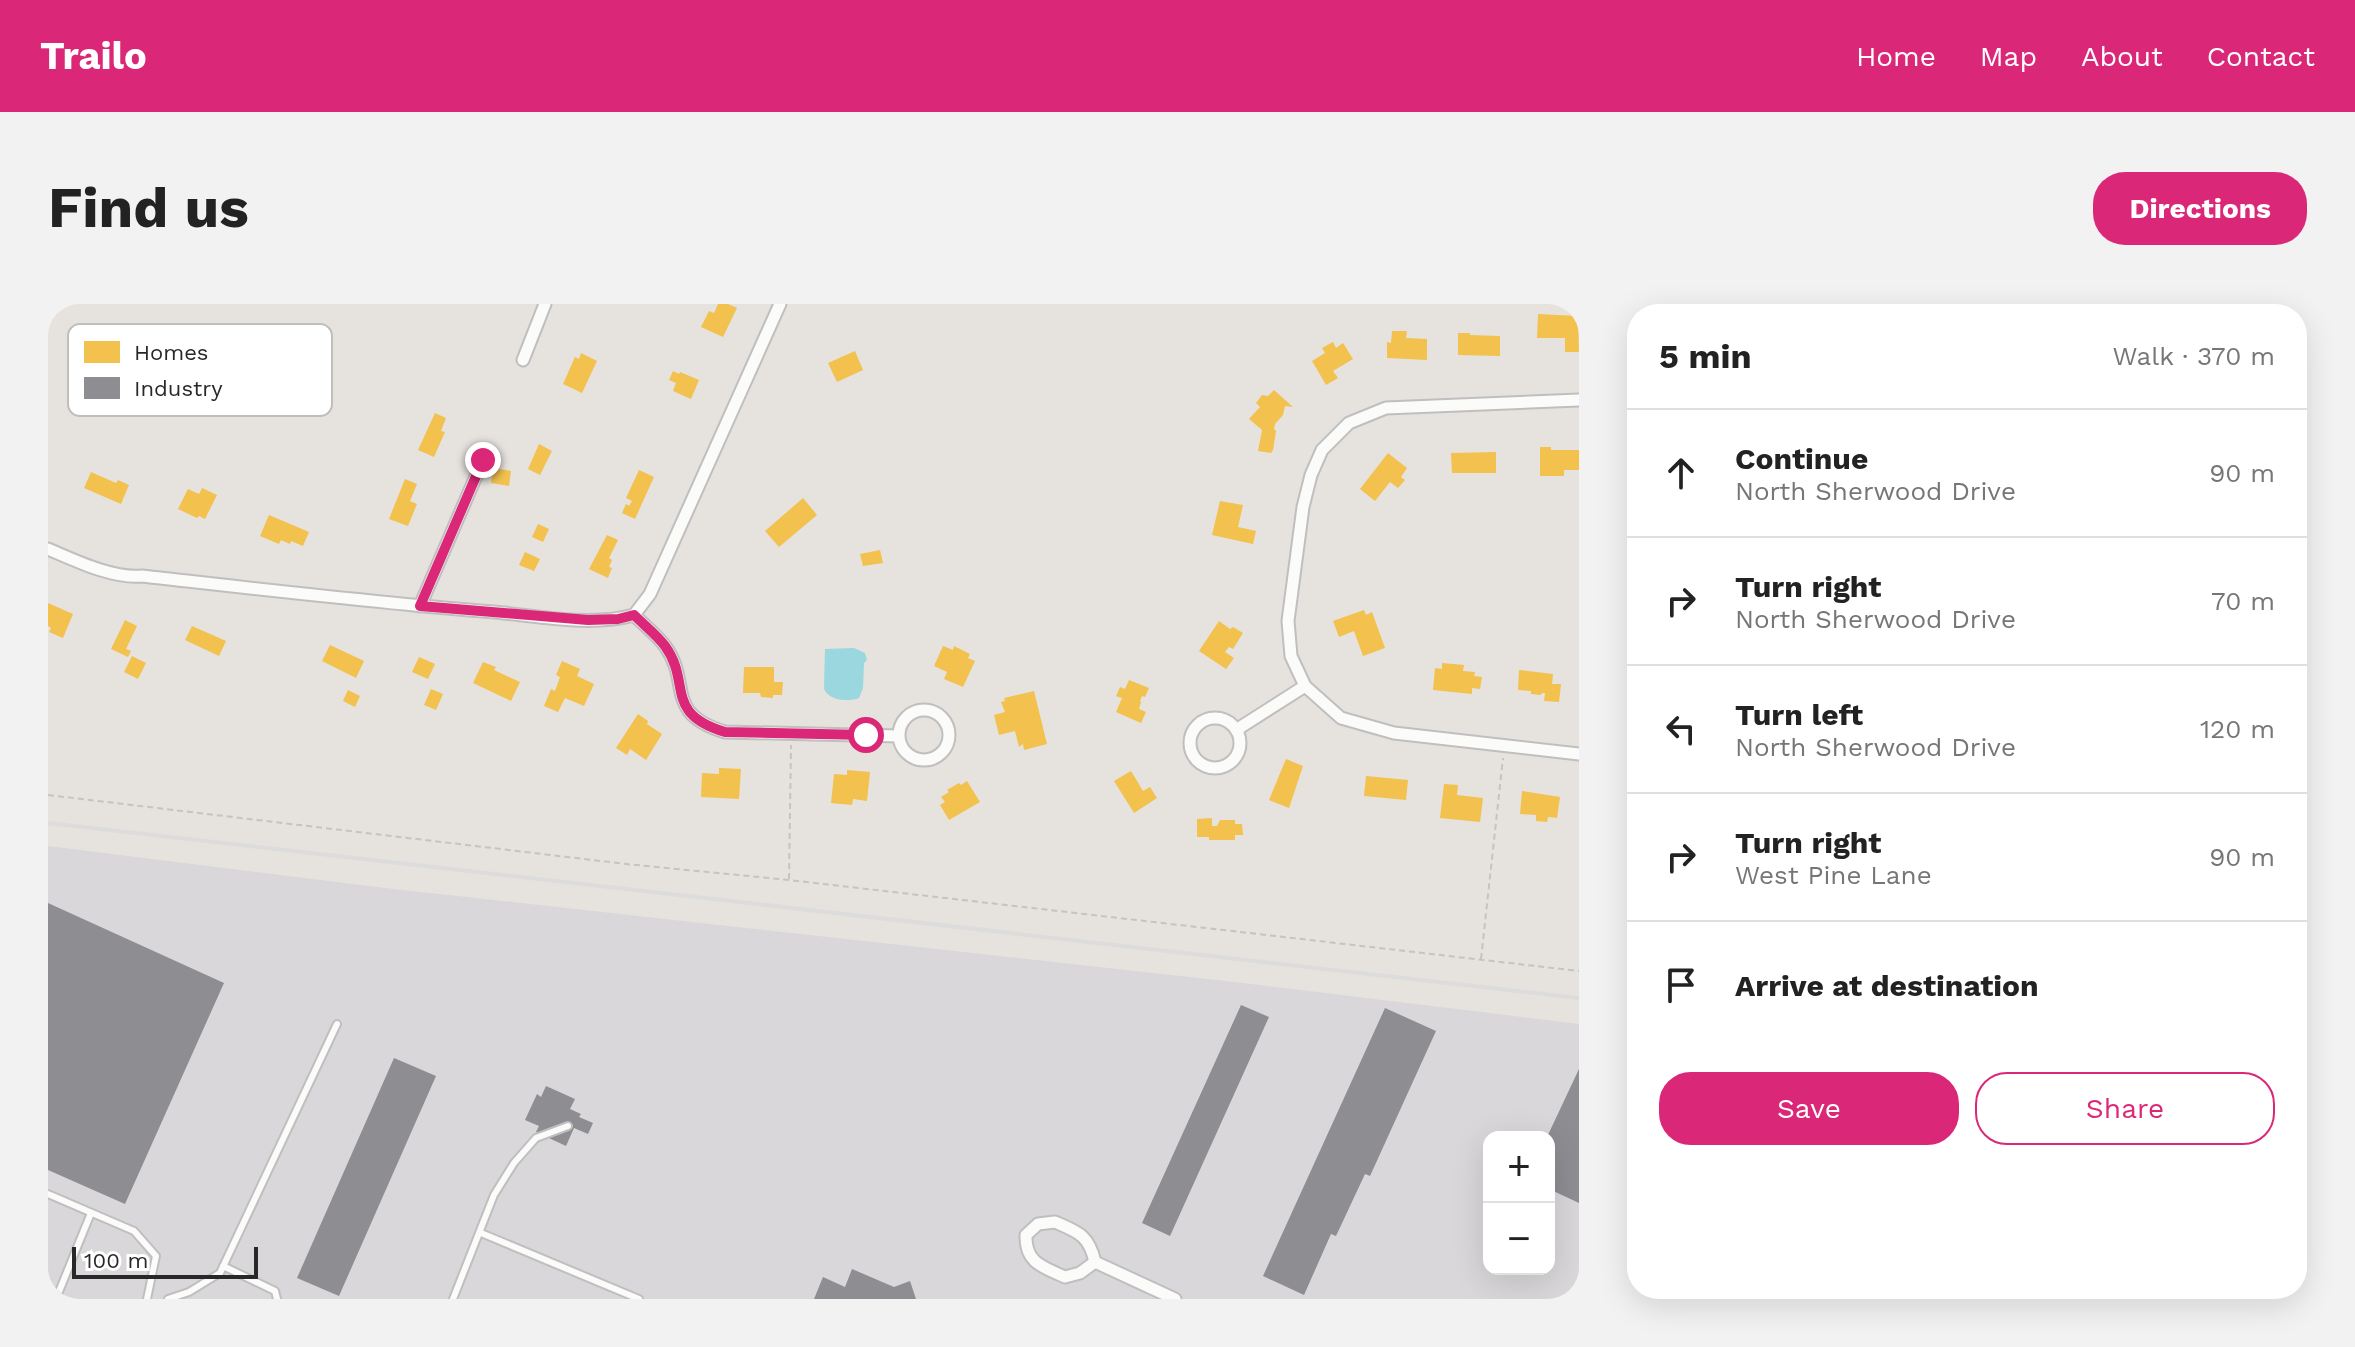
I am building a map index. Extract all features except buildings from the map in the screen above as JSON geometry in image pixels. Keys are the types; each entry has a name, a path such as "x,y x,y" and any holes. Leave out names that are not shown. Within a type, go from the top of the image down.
{"street":[{"path":"523,360 545,304"},
{"path":"48,549 83,564 132,577 588,620 634,615 650,594 780,304"},
{"path":"1579,400 1386,408 1349,423 1322,450 1311,475 1303,507 1288,621 1291,656 1305,686 1341,718 1394,733 1579,754"},
{"path":"420,606 483,460"},
{"path":"634,615 665,646 675,665 684,705 706,726 725,732 899,736"},
{"path":"1236,730 1305,686"},
{"path":"924,710 938,715 949,735 937,756 920,759 905,751 899,736 900,728 909,715 924,710"},
{"path":"1223,719 1236,730 1240,745 1234,759 1228,764 1213,768 1199,762 1194,756 1191,739 1206,720 1223,719"},
{"path":"1055,1222 1078,1232 1091,1245 1095,1262 1080,1273 1065,1277 1034,1262 1026,1246 1026,1235 1038,1224 1055,1222"},
{"path":"1095,1262 1175,1299"}],"lane":[{"path":"168,1299 182,1297 220,1273 337,1024"},
{"path":"453,1299 494,1195 514,1163 536,1138 568,1126"},
{"path":"48,1194 134,1231 156,1256 147,1299"},
{"path":"56,1299 91,1213"},
{"path":"481,1233 639,1299"},
{"path":"223,1266 275,1291 277,1299"}],"path":[{"path":"789,880 792,734"},
{"path":"1481,960 1505,746"},
{"path":"48,795 626,864 1579,971"}],"shaded area":[{"path":"48,846 385,888 1226,981 1579,1024 1579,1299 48,1299"}],"water":[{"path":"854,648 865,653 867,660 864,663 863,688 859,698 835,698 824,689 825,649"}],"railway":[{"path":"48,823 1579,998"}],"route":[{"path":"483,460 420,606 588,620 634,615 665,646 675,665 684,705 706,726 725,732 866,735"}]}
